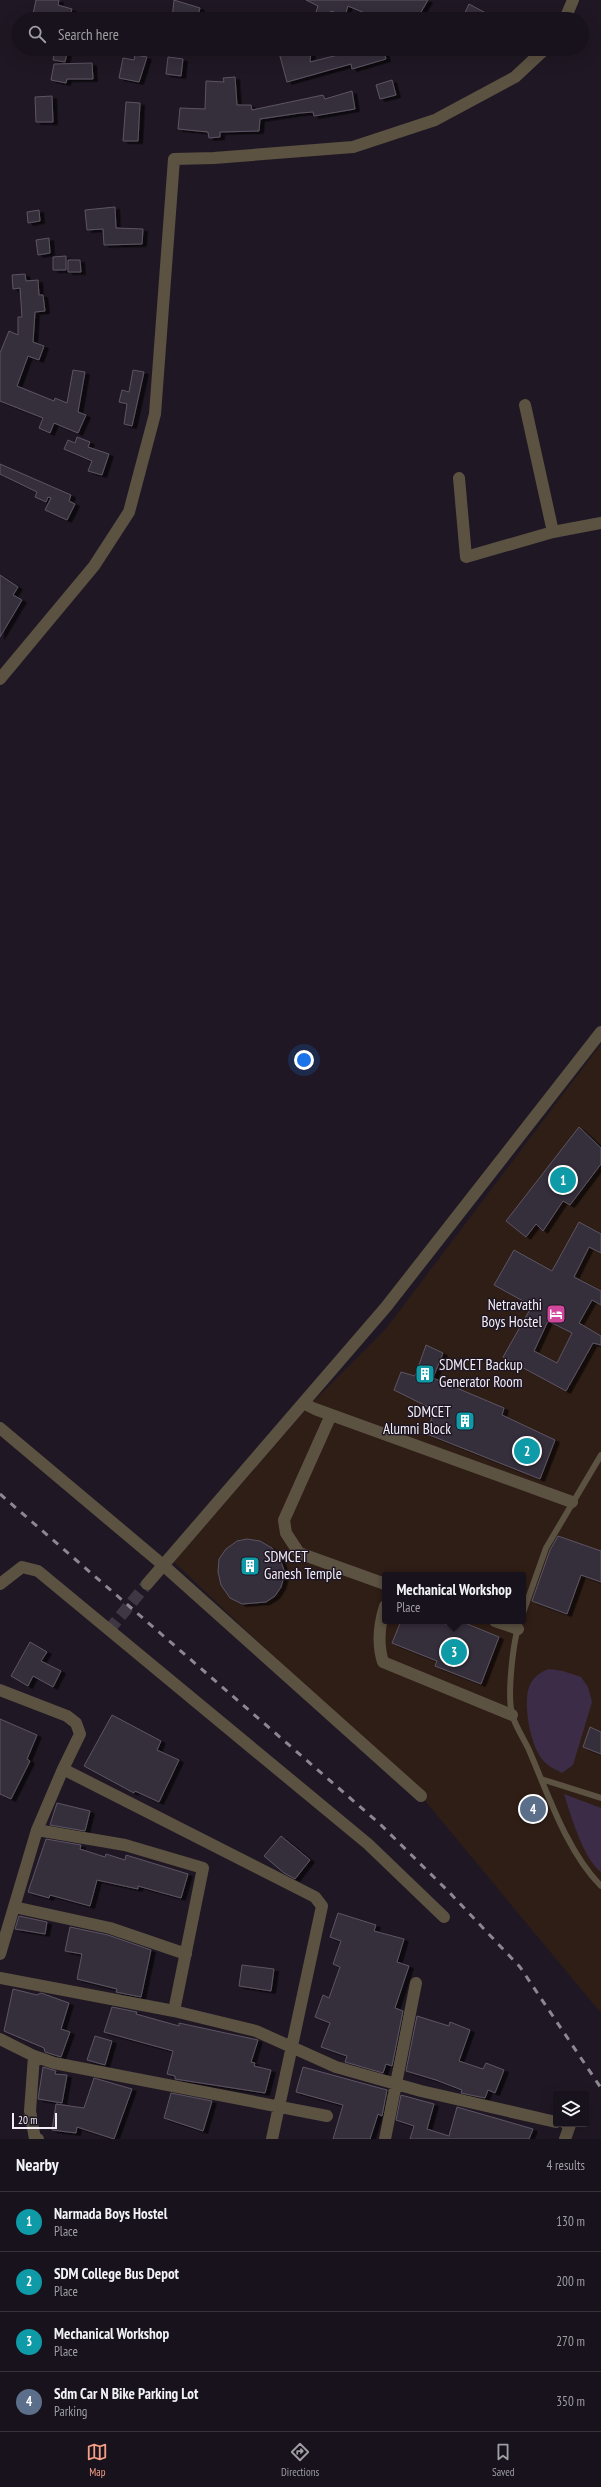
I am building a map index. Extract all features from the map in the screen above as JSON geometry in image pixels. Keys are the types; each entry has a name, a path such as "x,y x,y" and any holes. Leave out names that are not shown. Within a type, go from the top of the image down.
{"street":[{"path":"568,12 573,0"},
{"path":"0,679 94,566 129,512 155,414 174,159 214,158 353,147 435,120 515,77 538,56"},
{"path":"525,405 553,532"},
{"path":"460,478 466,557 553,532 601,523"},
{"path":"147,1584 386,1307 601,1032"},
{"path":"303,1403 331,1415 572,1502"},
{"path":"331,1415 284,1520 286,1533 299,1553 382,1583"},
{"path":"0,1428 162,1565 421,1796"},
{"path":"0,1584 22,1567 38,1571 368,1844 444,1917"},
{"path":"382,1615 380,1621 379,1647 383,1662 512,1715"},
{"path":"0,1690 67,1716 76,1723 80,1734 37,1830 0,1954"},
{"path":"63,1770 315,1897 322,1906 272,2139"},
{"path":"37,1830 125,1845 203,1868 174,2011"},
{"path":"14,1907 110,1928 186,1954"},
{"path":"0,1978 174,2011 256,2031 336,2067 396,2084 553,2121"},
{"path":"385,2139 416,1983"},
{"path":"0,2039 34,2056 54,2063 327,2116"},
{"path":"34,2056 30,2111 36,2139 38,2139"},
{"path":"565,2139 569,2127"}],"lane":[{"path":"526,1605 546,1548 601,1454"},
{"path":"519,1625 511,1695 512,1715 585,1870 601,1886"},
{"path":"541,1779 601,1798"}],"shaded area":[{"path":"601,1044 601,2013 421,1796 174,1562 309,1406 385,1330"},
{"path":"549,1669 563,1671 581,1677 588,1687 592,1702 573,1765 562,1773 546,1764 542,1759 534,1744 527,1713 527,1694 531,1683 537,1675"},
{"path":"564,1794 601,1808 601,1872 595,1866 583,1847"}],"building":[{"path":"36,0 59,0 58,5 72,9 71,12 33,12"},
{"path":"174,0 200,8 199,12 173,12"},
{"path":"306,0 428,0 421,12 362,12 348,6 346,12 316,12 318,6"},
{"path":"469,4 484,12 465,12"},
{"path":"54,56 66,56 65,62 53,60"},
{"path":"135,56 147,57 139,82 119,78 123,58 134,60"},
{"path":"280,56 310,56 310,62 334,56 385,56 386,59 352,69 351,64 287,82"},
{"path":"168,57 183,59 181,76 166,74"},
{"path":"92,63 93,79 67,79 66,83 51,80 54,64"},
{"path":"235,77 237,105 251,105 252,110 323,95 325,99 352,91 355,109 314,116 313,112 260,119 259,131 220,132 220,137 209,138 208,132 178,129 180,108 205,109 206,81 224,82 223,78"},
{"path":"392,80 396,95 380,99 376,85"},
{"path":"52,96 53,122 36,122 35,97"},
{"path":"126,102 140,103 138,141 123,141"},
{"path":"115,207 116,228 143,229 142,244 104,245 103,229 87,230 85,210"},
{"path":"39,210 40,221 28,223 27,212"},
{"path":"49,238 50,253 38,255 36,240"},
{"path":"66,256 66,270 53,270 53,257"},
{"path":"68,260 80,260 81,272 68,272"},
{"path":"25,274 26,281 38,280 39,295 43,295 45,311 35,312 33,342 44,346 39,360 28,356 17,386 54,401 55,398 67,403 73,370 85,372 78,412 86,415 78,433 54,423 50,433 39,428 43,418 0,401 0,353 9,331 18,335 18,317 22,317 20,288 13,289 12,275"},
{"path":"133,370 144,372 132,426 124,424 127,404 119,402 122,390 129,392"},
{"path":"77,437 90,442 88,447 109,454 102,475 88,471 92,461 64,449 68,440 75,443"},
{"path":"0,464 71,495 69,501 75,504 67,520 45,510 51,498 48,497 46,502 35,497 37,492 0,474"},
{"path":"0,575 18,587 13,595 22,600 0,637"},
{"path":"579,1127 601,1148 601,1164 570,1205 563,1201 543,1231 536,1224 526,1237 506,1221"},
{"name":"Netravathi Boys Hostel","path":"579,1222 601,1234 601,1253 589,1247 574,1277 601,1291 601,1305 592,1300 579,1323 601,1336 601,1345 593,1343 566,1391 503,1357 532,1306 494,1285 514,1250 552,1271","holes":["548,1321 572,1333 557,1363 534,1351"]},
{"path":"426,1345 443,1353 433,1378 504,1408 502,1415 555,1440 540,1479 427,1434 434,1410 394,1390 401,1372 415,1376"},
{"path":"558,1536 601,1551 601,1582 581,1575 567,1614 532,1601 550,1550"},
{"name":"SDMCET Ganesh Temple","path":"247,1539 260,1541 272,1548 280,1559 285,1573 281,1587 275,1596 266,1602 242,1604 230,1598 221,1585 218,1572 219,1559 226,1549 237,1541"},
{"path":"400,1624 446,1624 453,1627 454,1624 467,1624 499,1637 481,1684 435,1666 437,1661 392,1643"},
{"path":"30,1642 47,1652 41,1661 61,1671 53,1687 33,1676 28,1686 11,1676"},
{"path":"112,1715 161,1741 157,1750 179,1760 159,1802 135,1791 134,1793 84,1766"},
{"path":"0,1719 37,1735 27,1759 30,1761 11,1799 0,1794"},
{"path":"590,1727 601,1732 601,1754 583,1747"},
{"path":"57,1803 90,1811 85,1831 50,1825"},
{"path":"281,1836 310,1860 295,1879 284,1873 264,1856"},
{"path":"46,1839 81,1845 80,1849 105,1857 106,1854 125,1860 126,1855 188,1874 181,1898 138,1886 138,1889 97,1880 90,1906 50,1895 49,1898 28,1892"},
{"path":"338,1913 376,1925 374,1931 404,1939 397,1962 409,1966 395,2008 403,2011 392,2066 386,2064 383,2073 345,2062 347,2056 321,2047 330,2023 315,2017 323,1995 329,1998 340,1967 333,1964 341,1941 330,1937"},
{"path":"19,1916 47,1922 45,1934 15,1929"},
{"path":"70,1927 108,1935 151,1950 141,1997 116,1992 117,1989 77,1979 82,1954 65,1951"},
{"path":"242,1965 274,1969 271,1991 239,1986"},
{"path":"13,1989 37,1995 41,1993 69,2003 61,2029 70,2032 61,2057 45,2052 44,2048 4,2031"},
{"path":"112,2007 137,2012 136,2014 179,2026 179,2023 258,2040 251,2062 255,2063 254,2066 271,2070 265,2093 175,2079 175,2076 167,2074 173,2051 104,2032"},
{"path":"417,2016 449,2026 450,2022 470,2030 459,2061 483,2069 486,2063 504,2070 495,2093 488,2090 485,2098 461,2093 462,2090 406,2071"},
{"path":"95,2036 112,2041 105,2065 87,2060"},
{"path":"43,2067 56,2071 55,2074 67,2075 62,2103 38,2099"},
{"path":"303,2067 387,2090 382,2116 378,2114 370,2139 333,2139 343,2105 296,2092"},
{"path":"94,2078 132,2089 114,2139 77,2127 76,2133 52,2130 56,2104 84,2108"},
{"path":"171,2093 212,2101 203,2131 164,2118"},
{"path":"401,2095 434,2104 427,2129 449,2136 457,2107 533,2129 529,2139 410,2139 414,2126 396,2120"}],"tunnel":[{"path":"109,1630 147,1584"}],"railway":[{"path":"0,1494 380,1824 449,1892 520,1967 601,2088"}],"place":[{"name":"Narmada Boys Hostel","path":"563,1180"},
{"name":"Netravathi Boys Hostel","path":"556,1314"},
{"name":"SDMCET Backup Generator Room","path":"425,1374"},
{"name":"SDMCET Alumni Block","path":"465,1421"},
{"name":"SDM College Bus Depot","path":"527,1451"},
{"name":"SDMCET Ganesh Temple","path":"250,1566"},
{"name":"Mechanical Workshop","path":"454,1652"},
{"name":"Sdm Car N Bike Parking Lot","path":"533,1809"}]}
